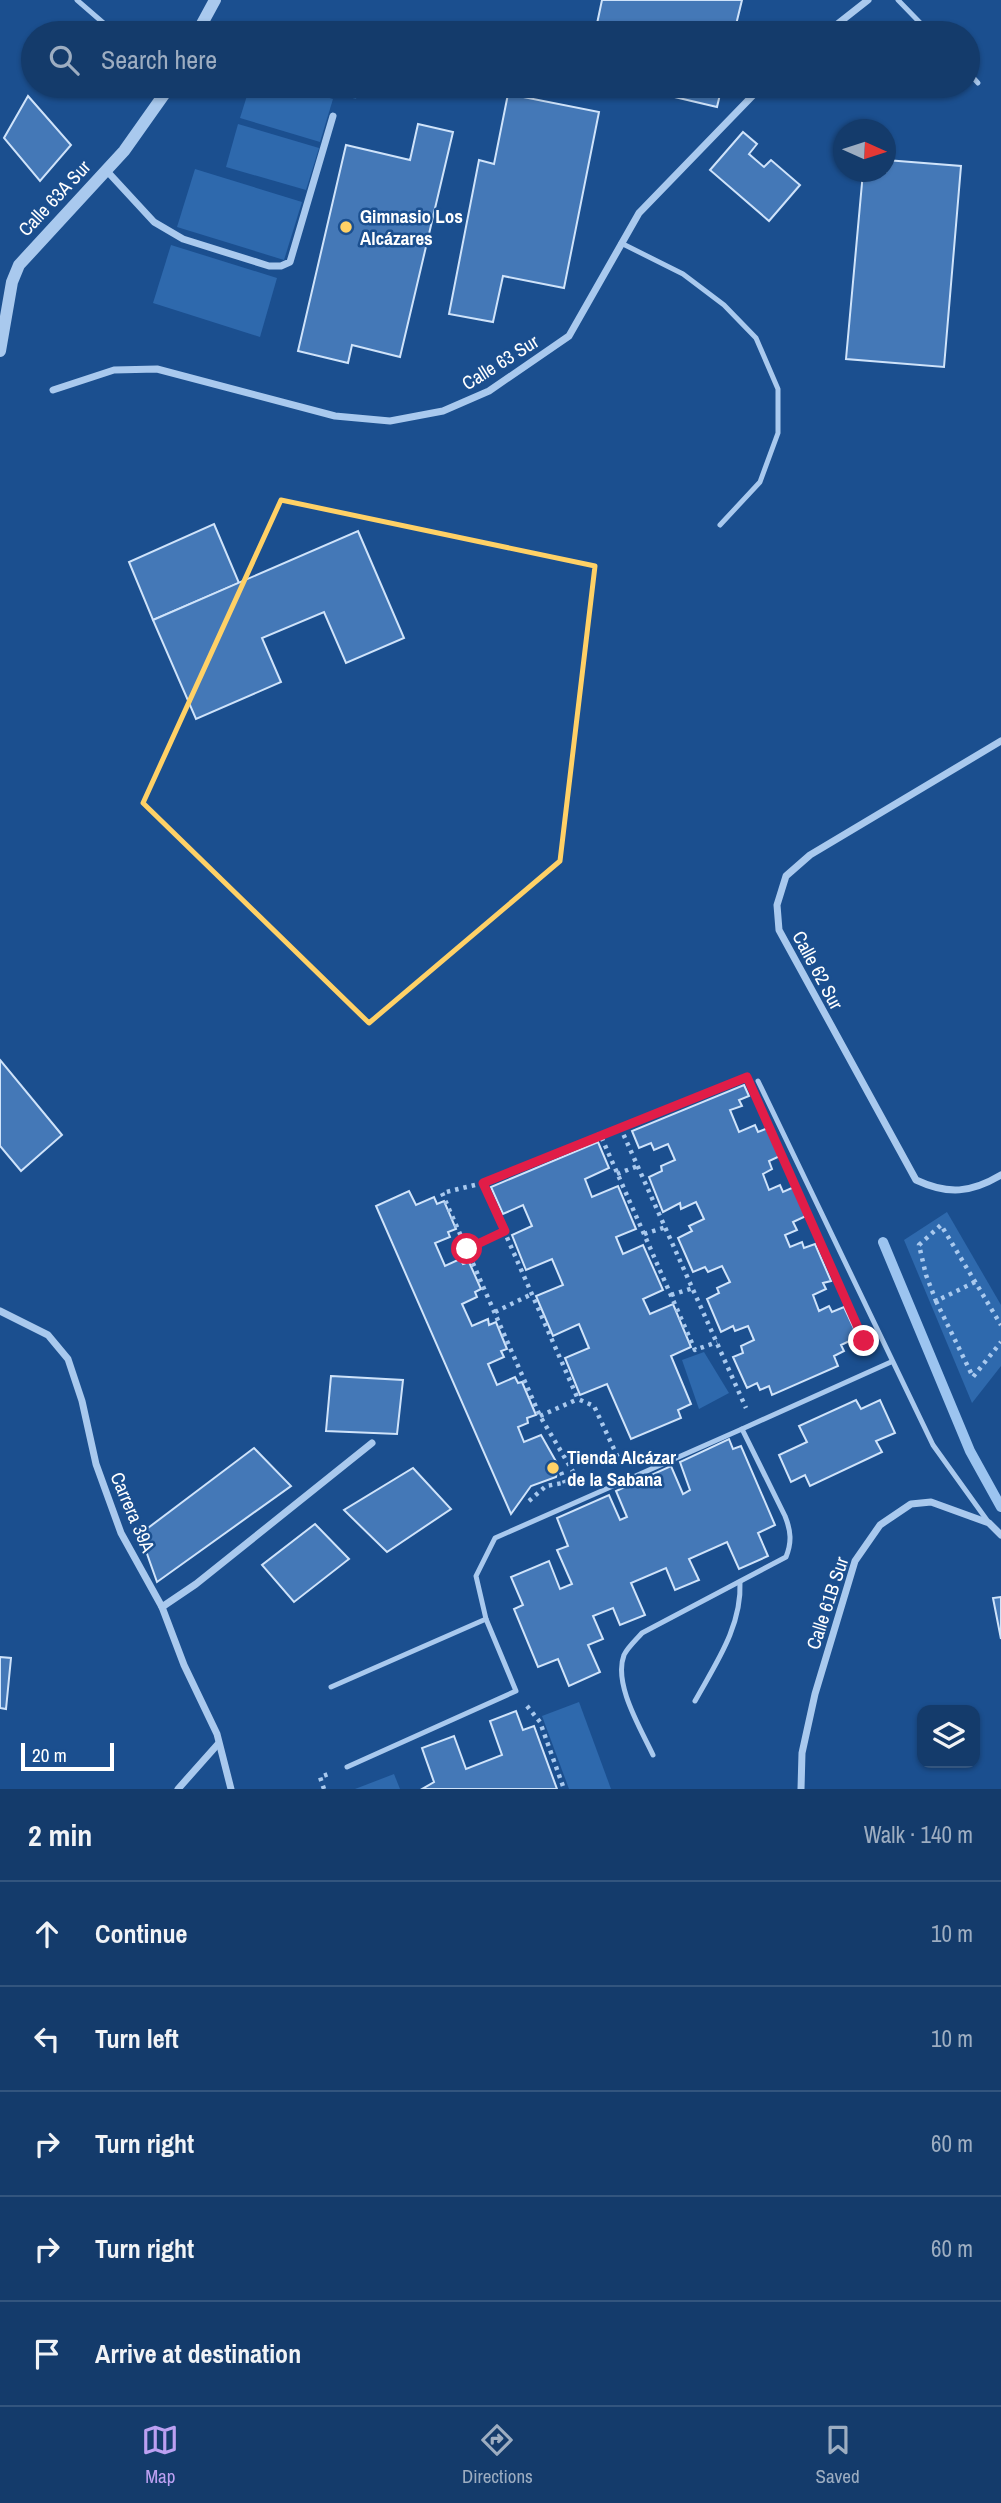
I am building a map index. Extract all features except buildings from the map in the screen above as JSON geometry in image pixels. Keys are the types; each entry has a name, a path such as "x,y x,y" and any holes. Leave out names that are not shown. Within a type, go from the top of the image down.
{"street":[{"path":"204,21 215,0"},
{"path":"841,21 868,0"},
{"name":"Calle 63A Sur","path":"0,351 9,294 19,265 124,151 162,98"},
{"name":"Calle 63 Sur","path":"53,390 114,370 158,369 335,416 390,421 443,411 489,391 569,336 639,213 750,98"},
{"path":"106,170 154,222 183,239 269,266 281,267 290,262 332,116"},
{"name":"Calle 62 Sur","path":"1001,741 810,855 786,876 777,905 779,930 916,1180 935,1189 961,1191 1001,1175"},
{"name":"Carrera 39A","path":"0,1311 48,1335 68,1359 82,1401 96,1464 121,1533 162,1607 184,1665 217,1734 231,1789"},
{"path":"162,1607 196,1584 372,1443"},
{"name":"Calle 61B Sur","path":"801,1789 802,1753 815,1694 855,1561 880,1525 911,1504 931,1502 989,1523 1001,1535"},
{"path":"178,1789 218,1744"}],"lane":[{"path":"76,0 101,21"},
{"path":"898,0 918,21"},
{"path":"621,243 682,274 724,305 756,338 778,389 778,433 760,482 720,525"},
{"path":"758,1081 933,1445 989,1523"},
{"path":"346,1768 516,1691 486,1619 476,1576 495,1538 891,1362"},
{"path":"653,1755 622,1683 621,1664 625,1651 642,1633 786,1557 791,1546 790,1530 785,1516 742,1429"},
{"path":"695,1701 727,1643 741,1603 740,1582"},
{"path":"331,1687 486,1619"}],"path":[{"path":"578,1480 540,1416 442,1193 483,1183 747,1077"},
{"path":"621,1129 747,1409 759,1404"},
{"path":"600,1134 695,1350 717,1342"},
{"path":"617,1174 638,1166"},
{"path":"483,1183 578,1399 594,1406 620,1462"},
{"path":"1001,1325 941,1225 919,1245 936,1301 973,1377 1001,1342"},
{"path":"643,1234 666,1227"},
{"path":"467,1249 505,1231"},
{"path":"936,1301 975,1282"},
{"path":"671,1295 693,1288"},
{"path":"495,1312 532,1294"},
{"path":"540,1416 578,1399"},
{"path":"561,1472 565,1483"},
{"path":"516,1691 540,1722 564,1789"}],"highlighted area":[{"path":"281,500 595,566 560,861 369,1023 143,803"}],"shaded area":[{"path":"246,98 333,99 320,142 240,118"},
{"path":"238,124 319,148 306,190 226,167"},
{"path":"195,169 302,202 284,260 177,227"},
{"path":"171,245 277,278 260,337 153,303"},
{"path":"947,1212 1001,1305 1001,1366 972,1403 904,1240"},
{"path":"704,1352 729,1393 699,1409 682,1360"},
{"path":"579,1702 611,1789 569,1789 542,1716"},
{"path":"394,1774 400,1789 355,1789"}],"waterway":[{"path":"883,1242 970,1451 1001,1507"}],"place":[{"name":"Gimnasio Los Alcázares","path":"346,227"},
{"name":"Tienda Alcázar de la Sabana","path":"553,1468"}],"route":[{"path":"467,1249 505,1231 483,1183 747,1077 864,1341"}]}
